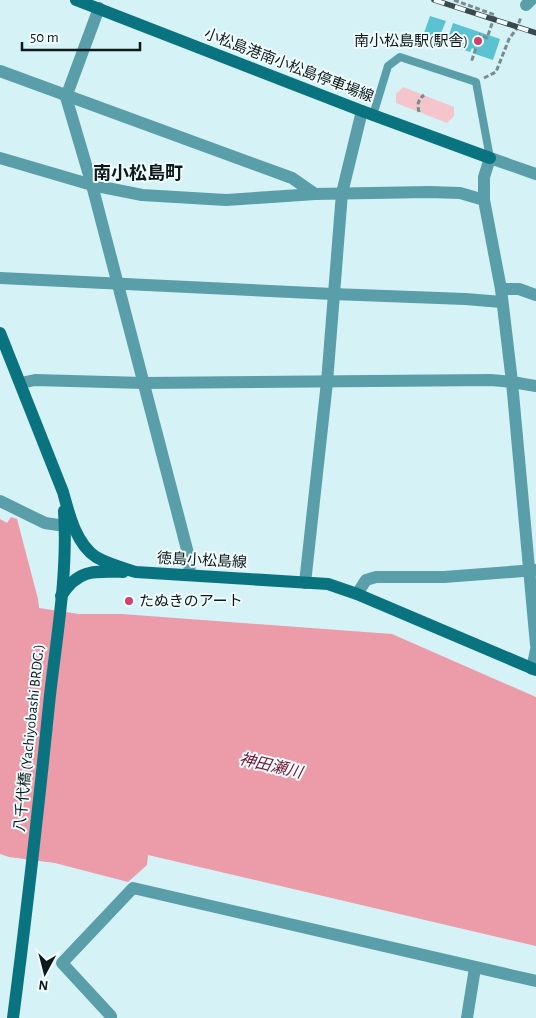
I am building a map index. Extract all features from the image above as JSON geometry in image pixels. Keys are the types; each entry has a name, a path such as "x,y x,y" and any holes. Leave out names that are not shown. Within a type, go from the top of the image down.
{"main road":[{"name":"小松島港南小松島停車場線","path":"76,0 490,158"},
{"name":"徳島小松島線","path":"0,333 63,492 70,518 84,546 96,557 136,572 328,584 357,594 534,669"},
{"path":"60,602 65,526 63,492"},
{"path":"60,602 69,585 83,574 103,571 136,572"},
{"name":"八千代橋 (Yachiyobashi BRDG.)","path":"13,1018 60,602"}],"street":[{"path":"99,8 66,97 92,185 190,561 189,575"},
{"path":"0,72 292,178 315,194"},
{"path":"305,582 327,382 342,193 368,113"},
{"path":"0,158 92,185 142,194 226,200 315,194 429,192 460,194 484,200"},
{"path":"536,174 490,158 484,177 484,200 501,288 533,570 536,644"},
{"path":"0,278 502,302"},
{"path":"501,288 519,289 536,295"},
{"path":"20,383 35,380 92,383 491,380 536,386"},
{"path":"0,501 45,523 65,526"},
{"path":"357,594 366,580 376,577 444,578 533,570"},
{"path":"534,669 536,650"},
{"path":"111,1018 62,962 133,888 536,982"},
{"path":"467,1018 475,968"}],"lane":[{"path":"368,113 388,66 400,57 476,82 490,158"}],"path":[{"path":"454,0 495,15 487,38 480,35 471,63"},
{"path":"476,82 496,72 509,39 517,28 529,3"},
{"path":"419,112 417,106 424,95"}],"shaded area":[{"path":"403,87 454,107 454,116 447,123 396,103 396,94"}],"water":[{"name":"神田瀬川","path":"11,517 17,519 39,608 79,614 122,614 392,634 536,697 536,946 148,855 147,865 128,882 55,863 9,857 0,854 0,519 7,523"}],"building":[{"path":"430,16 446,21 439,38 424,33"},
{"name":"南小松島駅(駅舎)","path":"453,23 500,39 493,60 475,54 476,50 472,48 470,52 458,48 461,42 448,38"}],"railway":[{"path":"434,0 536,33"}],"place":[{"name":"南小松島駅(駅舎)","path":"478,41"},
{"name":"たぬきのアート","path":"129,601"}],"district":[{"name":"南小松島町","path":"138,173"}]}
